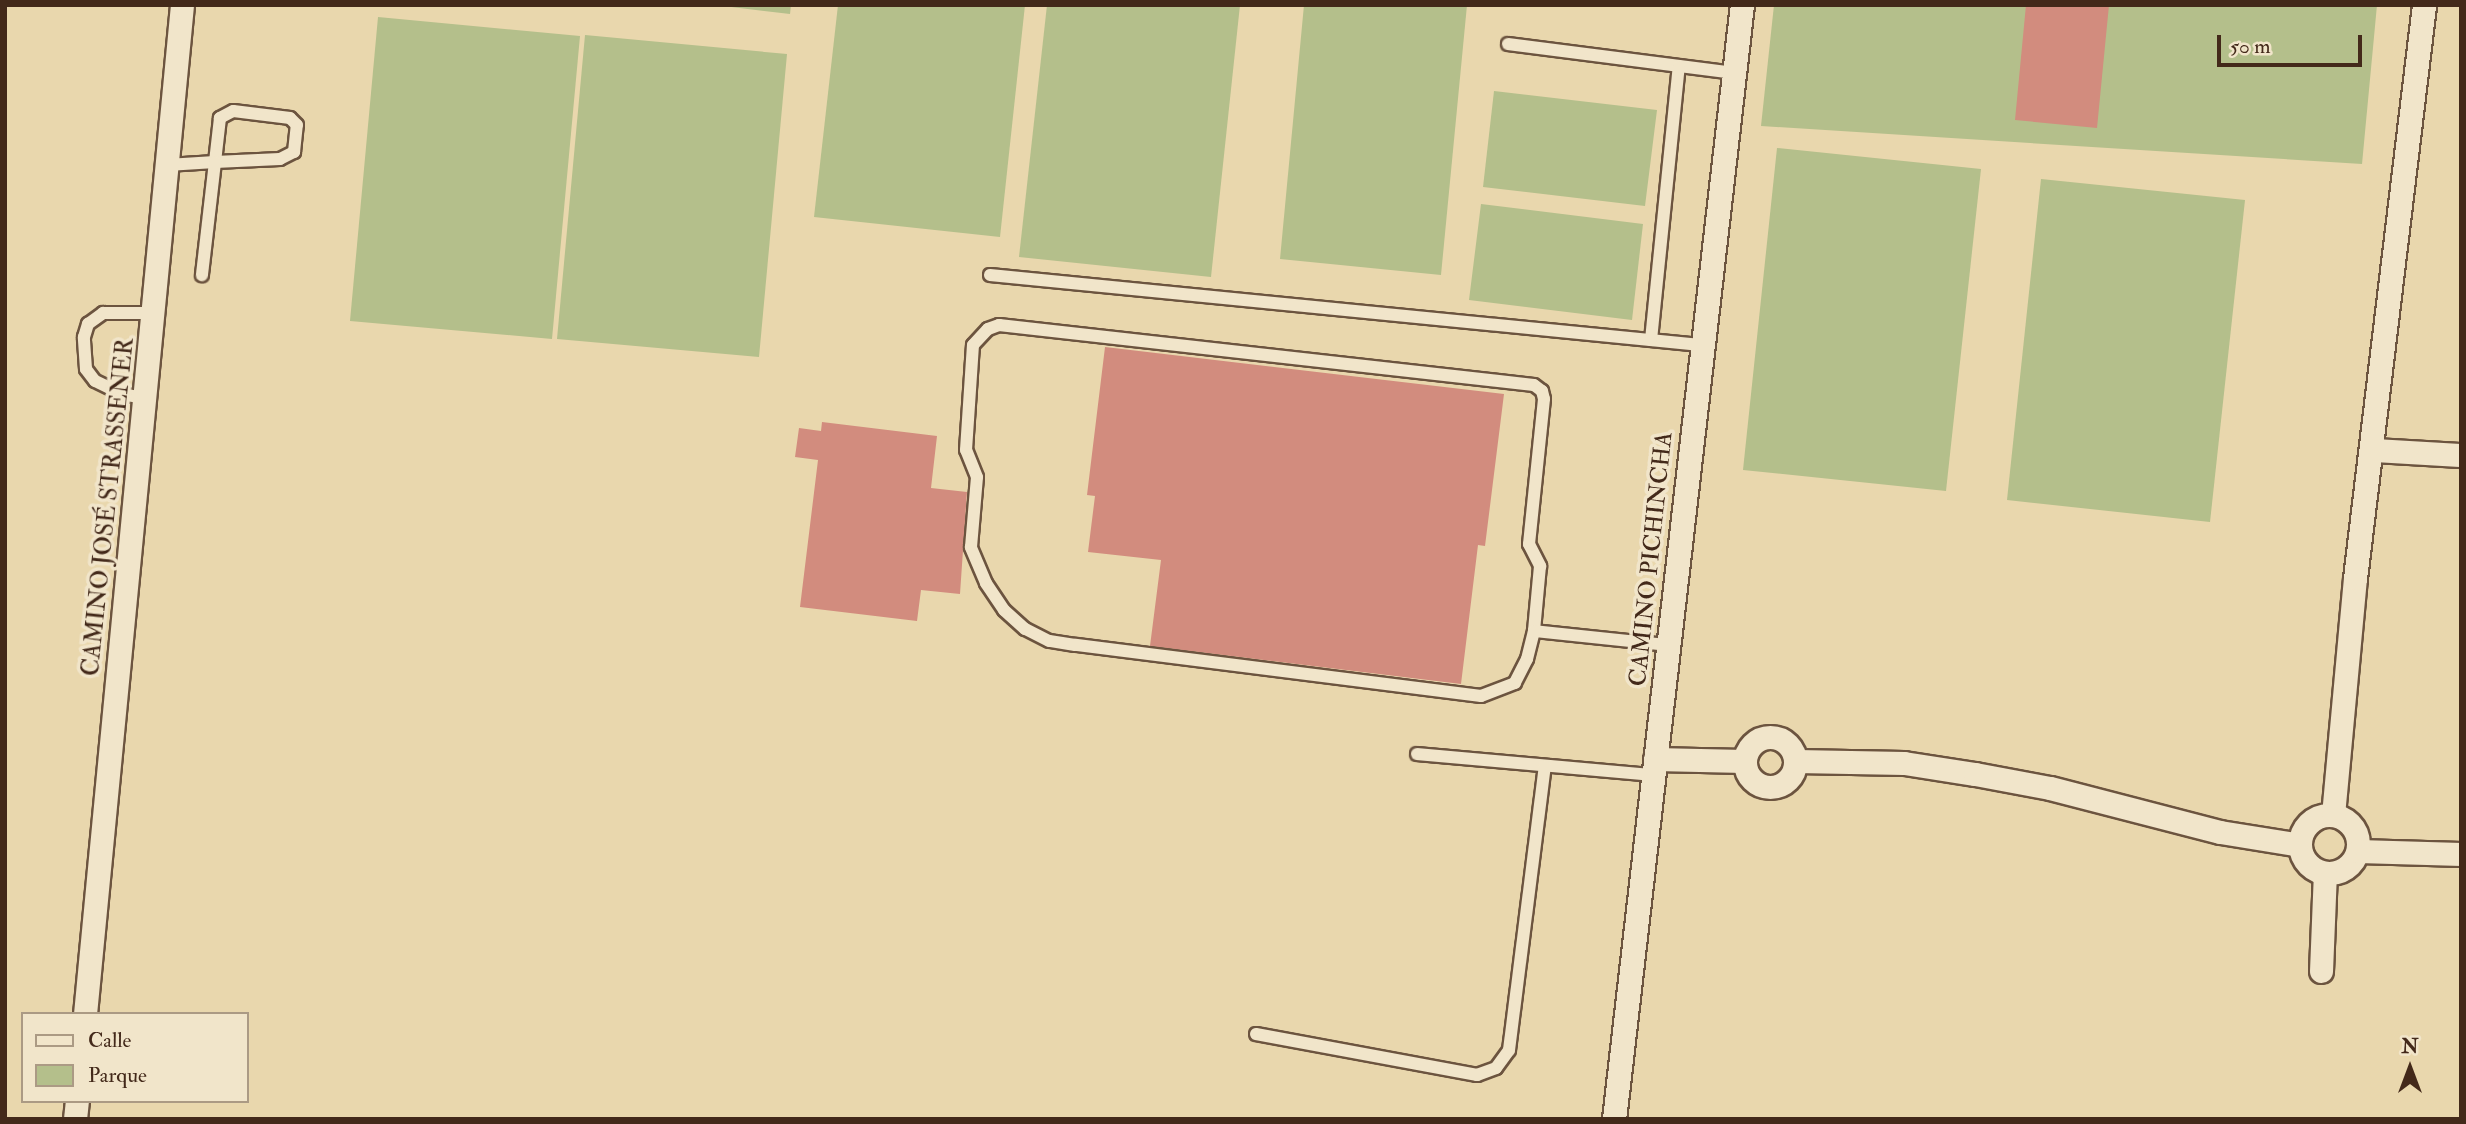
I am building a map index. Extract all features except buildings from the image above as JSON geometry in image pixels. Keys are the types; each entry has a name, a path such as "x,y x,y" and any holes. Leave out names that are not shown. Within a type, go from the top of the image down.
{"street":[{"name":"CAMINO JOSÉ STRASSENER","path":"85,1012 182,5"},
{"name":"CAMINO PICHINCHA","path":"1615,1119 1701,345 1742,5"},
{"path":"2333,815 2355,578 2373,450 2424,5"},
{"path":"2373,450 2461,454"},
{"path":"1762,737 1777,737 1790,746 1796,761 1791,776 1778,786 1762,786 1749,777 1744,761 1749,746 1762,737"},
{"path":"1654,767 1744,761"},
{"path":"1796,761 1903,763 1975,774 2050,788 2220,832 2300,845"},
{"path":"2333,815 2351,824 2359,841 2358,851 2350,866 2342,871 2325,873 2307,864 2300,845 2301,835 2314,819 2333,815"},
{"path":"2358,851 2461,854"},
{"path":"2321,971 2325,873"}],"lane":[{"path":"1508,44 1734,73"},
{"path":"1651,340 1679,66"},
{"path":"167,165 215,162 287,157 294,152 296,121 233,111 220,118 215,162 202,275"},
{"path":"990,275 1701,345"},
{"path":"144,398 122,394 95,381 86,369 83,345 88,324 103,313 153,313"},
{"path":"1014,325 1534,385 1542,391 1544,399 1529,544 1540,566 1534,631 1527,659 1516,683 1481,696 1075,645 1049,641 1025,629 1004,610 986,583 971,548 976,477 966,450 973,345 988,329 1014,325"},
{"path":"1534,631 1667,645"},
{"path":"1417,754 1545,766 1654,767"},
{"path":"1256,1034 1477,1075 1496,1068 1508,1050 1545,766"}],"green space":[{"path":"715,5 791,5 790,14"},
{"path":"838,5 1025,5 1000,237 814,217"},
{"path":"1047,5 1240,5 1211,277 1019,257"},
{"path":"1304,5 1467,5 1441,275 1280,259"},
{"path":"1774,5 2377,5 2362,164 1761,126"},
{"path":"378,17 580,36 552,339 350,321"},
{"path":"585,35 787,54 759,357 557,339"},
{"path":"1494,91 1657,110 1645,206 1483,187"},
{"path":"1777,148 1981,169 1946,491 1743,470"},
{"path":"2041,179 2245,200 2210,522 2007,500"},
{"path":"1481,204 1643,224 1632,320 1469,300"}]}
